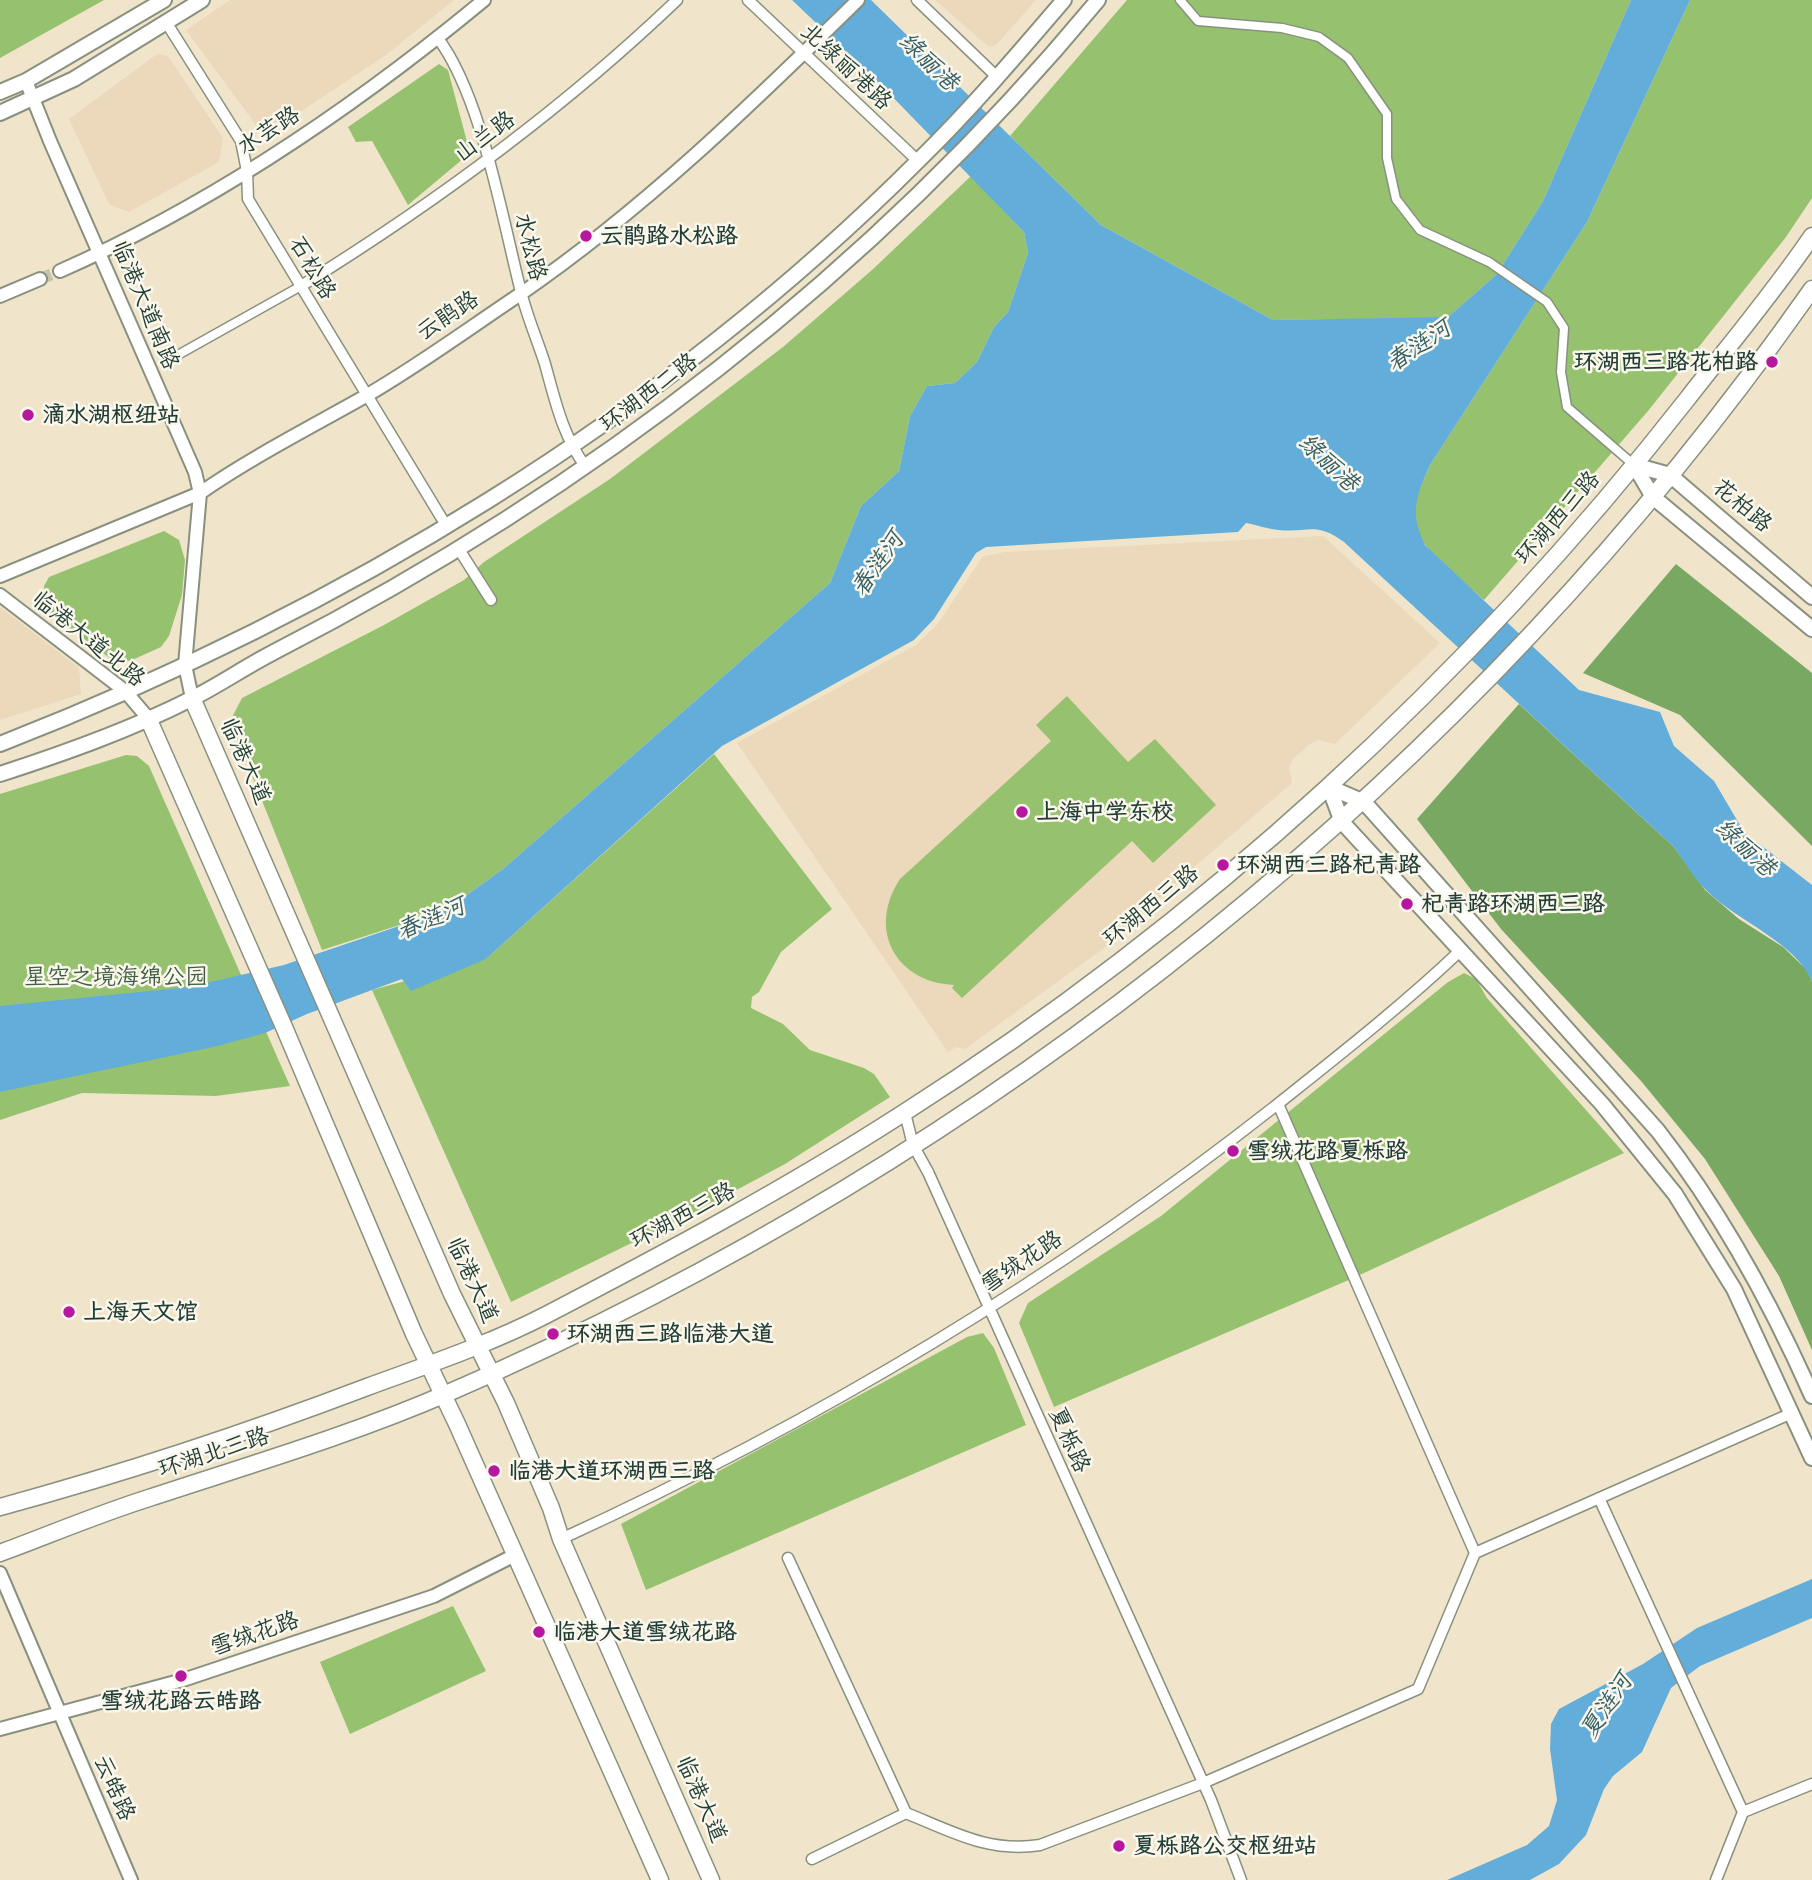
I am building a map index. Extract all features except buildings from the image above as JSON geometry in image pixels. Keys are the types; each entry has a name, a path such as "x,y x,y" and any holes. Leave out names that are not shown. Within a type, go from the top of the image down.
{"main road":[{"path":"0,92 26,81 164,0"},
{"path":"0,113 74,79 202,0"},
{"name":"环湖西二路","path":"0,744 87,710 185,665 447,527 571,447 648,393 782,286 919,161 980,97 1065,0"},
{"name":"环湖西二路","path":"0,774 64,754 192,698 230,675 374,601 460,551 586,467 673,405 799,304 874,238 998,115 1098,0"},
{"name":"环湖西三路","path":"427,1364 543,1316 783,1188 905,1113 1130,953 1287,825 1462,657 1506,611 1634,465 1812,236"},
{"path":"443,1395 695,1272 912,1145 1166,970 1342,822 1488,682 1653,497 1764,358 1812,289"},
{"path":"1634,465 1653,497 1812,629"},
{"name":"花柏路","path":"1634,465 1670,475 1810,592"},
{"name":"临港大道","path":"192,698 452,1294 546,1496 561,1539 712,1880"},
{"path":"148,718 284,1027 427,1364 660,1880"},
{"path":"1328,787 1364,802 1613,1080 1689,1171 1731,1234 1763,1292 1812,1396"},
{"path":"1328,787 1342,822 1602,1104 1675,1194 1734,1289 1812,1458"},
{"name":"环湖北三路","path":"0,1507 128,1472 275,1422 427,1364"},
{"name":"环湖北三路","path":"0,1553 142,1500 298,1449 443,1395"}],"street":[{"name":"水芸路","path":"60,271 101,252 247,171 350,102 484,0"},
{"name":"山兰路","path":"301,286 414,213 487,159 569,96 677,0"},
{"name":"北绿丽港路","path":"748,0 919,161"},
{"name":"云鹃路","path":"0,576 200,493 227,474 368,395 521,293 590,243 677,171 804,54 858,0"},
{"path":"917,0 997,77"},
{"path":"1180,0 1198,21 1282,28 1320,37 1349,58 1387,114 1387,158 1396,199 1420,230 1498,269 1547,302 1564,328 1561,373 1567,407 1634,465"},
{"name":"石松路","path":"166,22 240,141 247,171 248,199 447,527"},
{"name":"水松路","path":"437,37 455,60 487,159 521,293 571,447 586,467"},
{"name":"临港大道南路","path":"26,81 195,472 200,493 185,665 192,698"},
{"path":"0,296 40,279"},
{"path":"167,361 301,286"},
{"path":"460,551 491,600"},
{"name":"临港大道北路","path":"0,595 125,691 148,718"},
{"name":"雪绒花路","path":"561,1539 758,1442 989,1309 1152,1200 1349,1049 1461,950"},
{"path":"1278,1104 1475,1553"},
{"name":"夏栎路","path":"905,1113 912,1145 928,1172 1203,1783 1241,1880"},
{"path":"788,1558 906,1813 982,1843 1013,1849 1040,1845 1203,1783 1418,1689 1475,1553 1792,1413"},
{"path":"1599,1498 1743,1812"},
{"name":"雪绒花路","path":"0,1730 183,1680 434,1596 515,1555"},
{"name":"云皓路","path":"0,1573 131,1880"},
{"path":"1716,1880 1743,1812 1812,1784"},
{"path":"812,1859 906,1813"}],"shaded area":[{"path":"230,0 454,0 386,55 264,136 186,30"},
{"path":"935,0 1036,0 996,45 989,47"},
{"path":"157,54 168,56 223,138 219,162 129,212 109,204 69,119"},
{"name":"上海中学东校","path":"1323,536 1440,643 1335,744 1319,740 1293,759 1289,767 1292,783 1171,887 1126,932 965,1049 956,1047 948,1052 737,743 916,645 937,625 983,556 1005,552"},
{"path":"0,607 79,668 81,694 0,720"}],"green space":[{"path":"0,0 104,0 0,58"},
{"path":"1127,0 1631,0 1543,201 1497,274 1447,318 1273,320 1101,225 1010,136"},
{"path":"1690,0 1812,0 1812,198 1786,237 1648,411 1484,600 1424,543 1414,523 1418,493 1430,465 1587,222"},
{"path":"439,64 448,70 470,153 408,205 372,141 356,142 348,127"},
{"path":"971,176 1024,232 1028,253 1008,312 994,327 977,362 955,383 927,386 910,416 899,471 861,506 830,583 503,869 446,910 322,950 230,721 242,698 384,625 464,580 484,562 610,479 783,347 872,270"},
{"path":"164,531 179,540 185,560 182,595 169,636 161,647 130,661 111,659 47,611 44,586 49,577"},
{"path":"1676,564 1812,673 1812,846 1680,715 1583,673"},
{"path":"1067,696 1128,762 1155,739 1216,805 1153,863 1132,841 962,998 952,988 954,985 933,982 916,974 902,963 892,950 887,934 886,916 890,898 900,879 1051,741 1036,725"},
{"path":"1519,704 1674,847 1705,890 1739,919 1783,947 1808,971 1812,982 1812,1350 1779,1276 1705,1159 1641,1081 1501,929 1417,819"},
{"path":"714,754 832,909 781,952 759,992 752,997 751,1008 783,1024 810,1050 864,1068 874,1074 890,1097 785,1164 701,1209 511,1302 372,990 486,959"},
{"name":"星空之境海绵公园","path":"126,755 137,756 149,766 290,1086 216,1096 82,1093 0,1120 0,794"},
{"path":"1464,973 1476,979 1487,998 1624,1153 1351,1279 1054,1407 1019,1323 1028,1303 1161,1216 1448,982"},
{"path":"983,1333 994,1348 1026,1425 646,1590 621,1524 967,1337"},
{"path":"453,1606 486,1671 350,1734 320,1662"}],"water":[{"path":"792,0 871,0 1101,225 1273,320 1448,317 1497,274 1543,201 1631,0 1690,0 1587,222 1430,465 1418,496 1417,523 1425,545 1579,690 1660,712 1674,746 1714,781 1744,832 1812,885 1812,982 1793,956 1707,891 1674,847 1344,542 1318,530 1289,531 1246,523 1238,532 986,547 976,553 934,619 914,640 722,746 486,959 411,991 402,979 307,1014 265,1033 218,1046 0,1092 0,1006 189,987 284,965 446,910 503,869 830,583 861,506 899,471 910,416 927,386 955,383 977,362 994,327 1008,312 1028,253 1024,232 878,82"},
{"name":"夏涟河","path":"1812,1579 1812,1618 1700,1666 1671,1688 1642,1752 1613,1776 1604,1789 1586,1835 1559,1864 1530,1880 1447,1880 1527,1845 1549,1826 1557,1800 1550,1749 1551,1724 1559,1709 1643,1664 1697,1628"}],"tunnel":[{"path":"40,279 60,271"}],"place":[{"name":"云鹃路水松路","path":"586,236"},
{"name":"环湖西三路花柏路","path":"1772,362"},
{"name":"滴水湖枢纽站","path":"28,415"},
{"name":"上海中学东校","path":"1022,812"},
{"name":"环湖西三路杞青路","path":"1223,865"},
{"name":"杞青路环湖西三路","path":"1407,904"},
{"name":"雪绒花路夏栎路","path":"1233,1151"},
{"name":"上海天文馆","path":"69,1312"},
{"name":"环湖西三路临港大道","path":"553,1334"},
{"name":"临港大道环湖西三路","path":"494,1471"},
{"name":"临港大道雪绒花路","path":"539,1632"},
{"name":"雪绒花路云皓路","path":"181,1676"},
{"name":"夏栎路公交枢纽站","path":"1119,1846"}],"water label":[{"name":"绿丽港","path":"928,62"},
{"name":"春涟河","path":"1419,346"},
{"name":"绿丽港","path":"1328,463"},
{"name":"春涟河","path":"878,564"},
{"name":"绿丽港","path":"1745,848"},
{"name":"春涟河","path":"431,919"}]}
